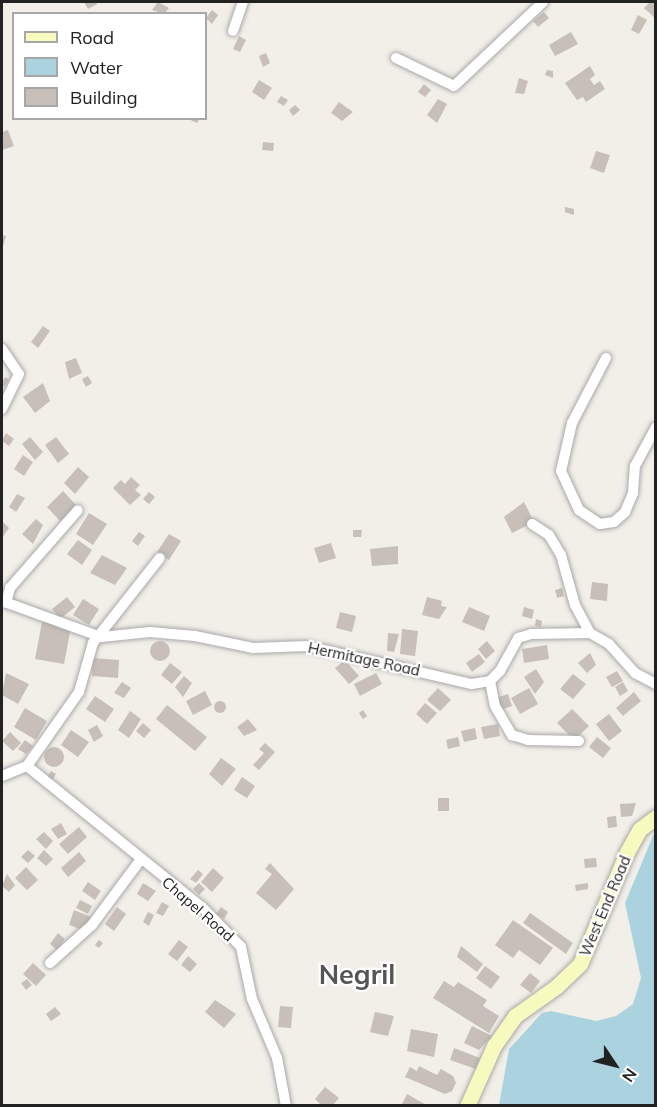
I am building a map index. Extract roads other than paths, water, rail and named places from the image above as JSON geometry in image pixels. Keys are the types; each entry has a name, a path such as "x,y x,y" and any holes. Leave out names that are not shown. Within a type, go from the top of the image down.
{"main road":[{"name":"West End Road","path":"467,1106 494,1046 515,1016 557,986 580,963 627,852 640,829 656,817"}],"street":[{"path":"396,58 454,86 543,2"},
{"path":"233,31 238,3"},
{"path":"2,349 19,374 2,409"},
{"path":"606,358 572,423 561,471 579,510 600,524 614,522 625,512 633,493 635,466 656,427"},
{"path":"4,602 10,588 78,510"},
{"path":"532,525 549,535 561,555 575,605 590,633 614,648 635,674 656,684"},
{"path":"2,776 27,766 79,692 88,656 131,590 160,558"},
{"name":"Hermitage Road","path":"4,602 101,637 150,632 253,648 307,646 472,684 490,681"},
{"path":"579,741 528,740 512,735 495,706 490,681 500,671 518,638 531,634 590,633"},
{"name":"Chapel Road","path":"27,766 202,908 241,947 252,999 277,1058 286,1106"},
{"path":"50,963 92,925 141,860"}],"water":[{"path":"655,831 655,1105 499,1105 509,1049 542,1013 551,1011 596,1021 616,1016 633,1004 641,978 625,903"}],"district":[{"name":"Negril","path":"357,975"}]}
